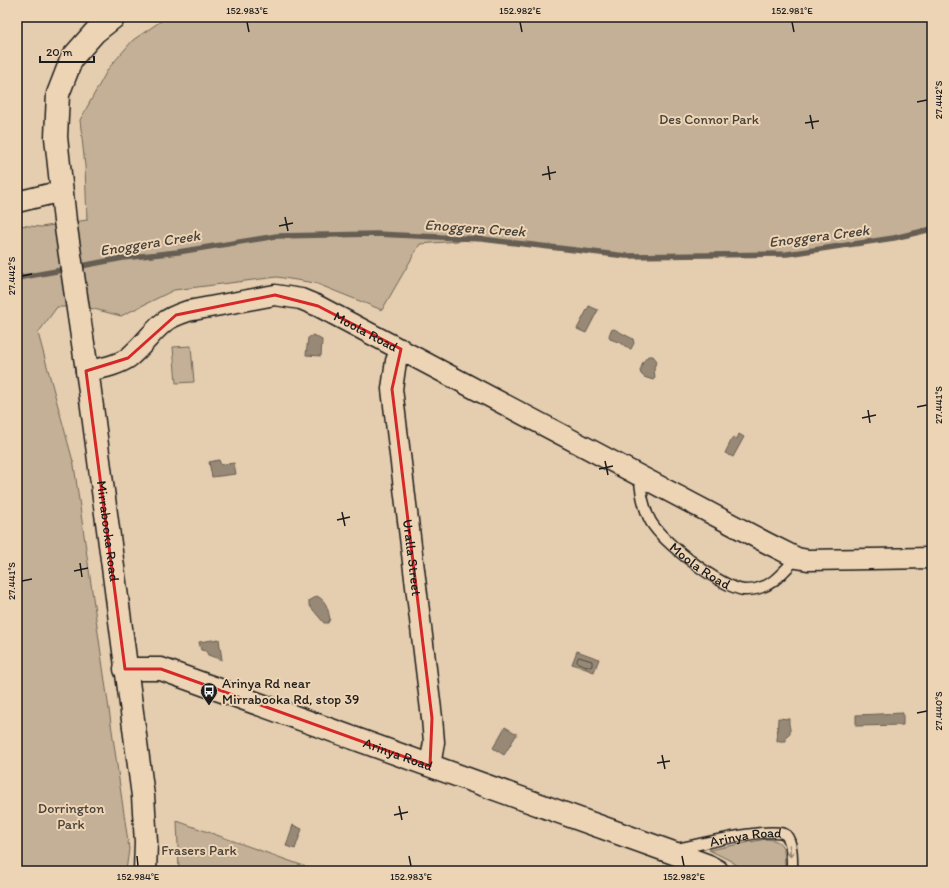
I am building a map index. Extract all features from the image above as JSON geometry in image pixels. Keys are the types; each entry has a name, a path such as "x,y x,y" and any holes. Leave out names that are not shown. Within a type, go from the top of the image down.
{"street":[{"name":"Mirrabooka Road","path":"114,17 95,32 72,58 58,94 56,137 65,221 143,796 146,842 145,871"},
{"path":"17,202 62,191"},
{"name":"Moola Road","path":"86,371 116,364 128,358 163,323 176,315 188,311 275,295 301,299 318,306 401,349 760,540 797,558 808,560 932,558"},
{"name":"Uralla Street","path":"401,349 396,361 392,389 432,718 434,742 430,766"},
{"name":"Arinya Road","path":"125,669 161,670 668,851 716,871"}],"lane":[{"name":"Moola Road","path":"639,475 645,508 658,532 717,579 744,590 760,588 771,582 797,558"},
{"name":"Arinya Road","path":"668,851 761,832 779,832 785,834 789,840 792,871"}],"highlighted area":[{"path":"275,295 318,306 401,349 392,389 432,718 430,766 161,669 125,669 86,371 128,358 176,315"}],"green space":[{"name":"Des Connor Park","path":"167,17 932,17 932,229 894,238 787,254 626,256 482,239 420,244 382,310 315,283 277,277 174,290 121,316 86,307 57,307 38,333 74,465 129,849 126,871 17,871 17,225 41,227 87,220 85,166 80,120 108,69 133,40"},
{"path":"191,346 194,382 176,383 173,347"},
{"name":"Frasers Park","path":"177,821 318,871 179,871"},
{"path":"766,839 778,842 781,845 784,854 785,871 745,871 731,861 709,850"}],"water":[{"path":"589,306 598,310 586,333 577,329"},
{"path":"614,329 633,339 634,343 631,349 610,339 609,336 611,330"},
{"path":"313,335 322,340 321,356 306,355 308,338"},
{"path":"648,356 653,356 657,361 654,367 655,378 653,380 644,377 640,371 643,362"},
{"path":"739,434 744,437 733,457 725,453 733,437 737,439"},
{"path":"219,460 221,465 234,463 236,474 212,477 209,462"},
{"path":"317,596 323,600 329,612 330,619 328,623 324,623 309,605 309,601"},
{"path":"219,639 222,660 208,655 206,651 201,650 199,642"},
{"path":"577,651 599,659 594,672 572,664"},
{"path":"903,713 903,725 856,726 856,715"},
{"path":"778,718 789,719 790,734 786,736 786,741 777,741"},
{"path":"505,727 517,734 504,755 493,748"},
{"path":"293,825 302,829 295,849 286,846"}],"waterway":[{"name":"Enoggera Creek","path":"76,267 123,258 178,252 277,236 376,234 482,239 626,256 787,254 894,238 932,229"},
{"name":"Enoggera Creek","path":"17,278 68,269"}],"place":[{"name":"Arinya Rd near Mirrabooka Rd, stop 39","path":"209,706"}],"park label":[{"name":"Dorrington Park","path":"71,816"}]}
